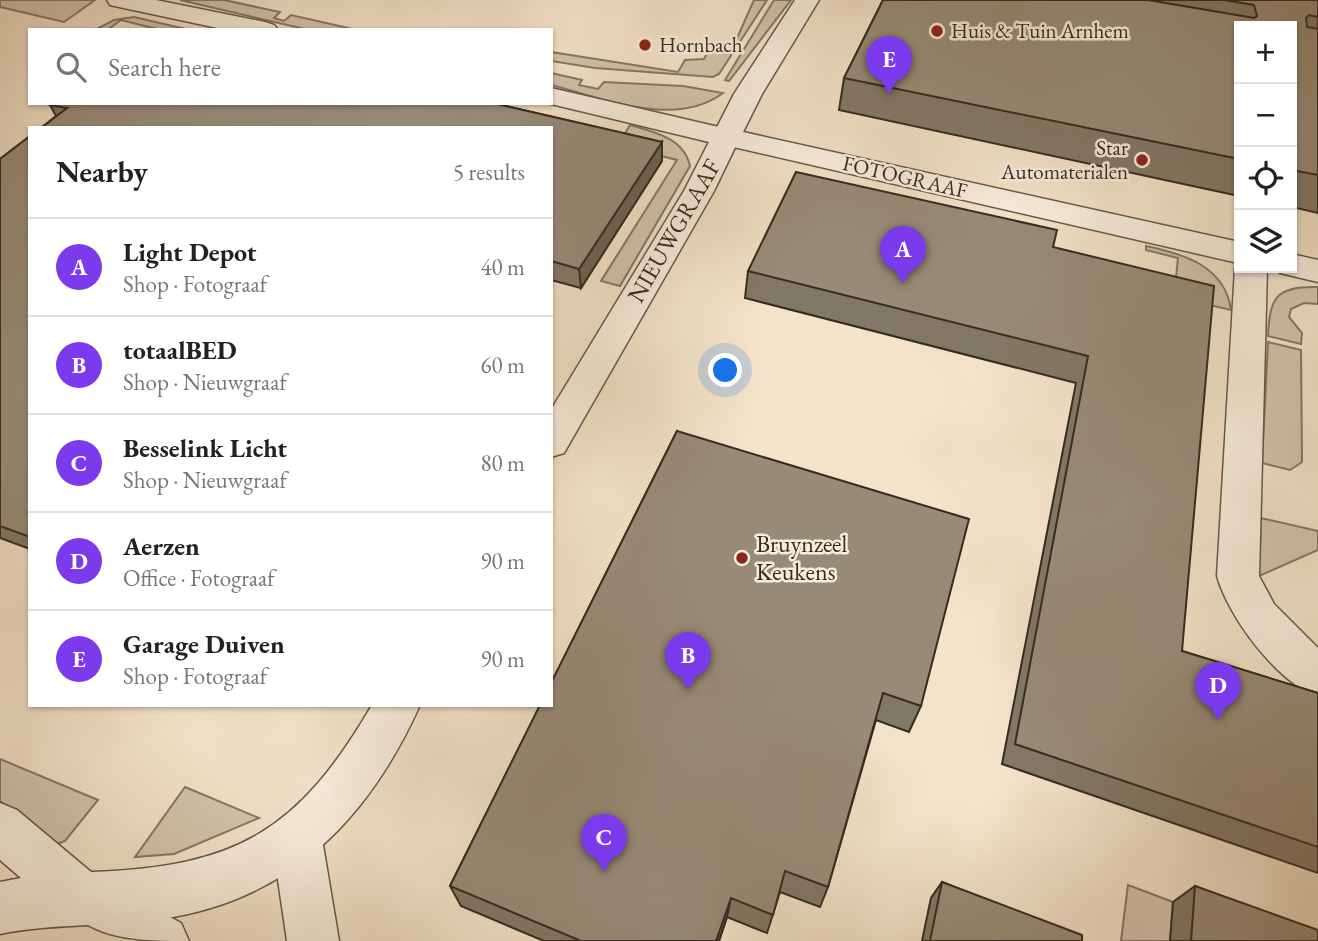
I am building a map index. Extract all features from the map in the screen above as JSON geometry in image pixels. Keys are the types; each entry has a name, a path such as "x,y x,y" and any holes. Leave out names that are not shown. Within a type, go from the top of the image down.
{"street":[{"path":"119,0 255,28"},
{"path":"726,137 748,94 807,0"},
{"name":"NIEUWGRAAF","path":"553,96 726,137 699,191 553,440"},
{"name":"FOTOGRAAF","path":"726,137 1234,252"},
{"path":"1297,266 1318,271"},
{"path":"1251,273 1238,576 1240,590 1250,606 1318,677"},
{"path":"0,908 85,896 131,896 198,889 235,874 297,839 356,776 396,707"},
{"path":"0,827 72,890 163,941"},
{"path":"297,839 313,941"}],"shaded area":[{"path":"0,0 95,0 64,22 0,7"},
{"path":"180,0 224,0 280,12 274,18 284,21 291,15 348,28 300,28"},
{"path":"754,0 767,0 719,74 713,77 595,68 553,61 553,52 678,72 685,60 704,59 708,51 730,54"},
{"path":"774,0 791,0 729,81 725,80"},
{"path":"134,17 181,28 153,28 121,20 110,28 99,28 114,20"},
{"path":"553,73 582,80 579,85 598,89 604,82 683,86 723,93 704,104 683,109 661,110 616,103 553,86"},
{"path":"630,125 675,143 687,156 690,166 620,286 601,281 677,160 618,145"},
{"path":"1146,246 1174,253 1200,264 1221,283 1231,310 1174,297 1178,258 1146,250"},
{"path":"1318,287 1318,304 1304,303 1291,309 1289,317 1302,333 1301,344 1268,336 1273,304 1278,297 1292,289"},
{"path":"1268,342 1301,350 1302,462 1290,470 1262,463"},
{"path":"1261,518 1318,531 1318,550 1259,576"},
{"path":"0,759 98,800 65,841 57,844 0,801"},
{"path":"185,787 259,818 174,854 135,857"},
{"path":"1128,885 1173,902 1170,941 1121,941"}],"building":[{"path":"883,0 1148,0 1254,18 1257,16 1254,5 1224,0 1318,0 1318,17 1309,15 1306,18 1307,27 1318,29 1318,175 1297,171 1297,21 1234,21 1234,158 844,78"},
{"path":"50,105 502,105 662,142 579,269 553,262 553,126 44,126 67,108"},
{"path":"28,138 28,536 0,526 0,159"},
{"path":"796,172 1057,230 1053,247 1214,286 1182,651 1318,693 1318,847 1015,744 1088,356 748,271"},
{"path":"677,431 969,519 921,706 883,693 828,887 785,871 773,915 731,898 716,941 581,941 450,886 539,707 553,707 553,679"},
{"path":"942,882 1082,935 1082,941 930,941"},
{"path":"1195,886 1318,930 1318,941 1191,941"}],"place":[{"name":"Huis & Tuin Arnhem","path":"937,31"},
{"name":"Hornbach","path":"645,45"},
{"name":"Garage Duiven","path":"889,94"},
{"name":"Star Automaterialen","path":"1142,160"},
{"name":"Light Depot","path":"903,284"},
{"name":"Bruynzeel Keukens","path":"742,558"},
{"name":"totaalBED","path":"688,690"},
{"name":"Aerzen","path":"1218,720"},
{"name":"Besselink Licht","path":"604,872"}]}
